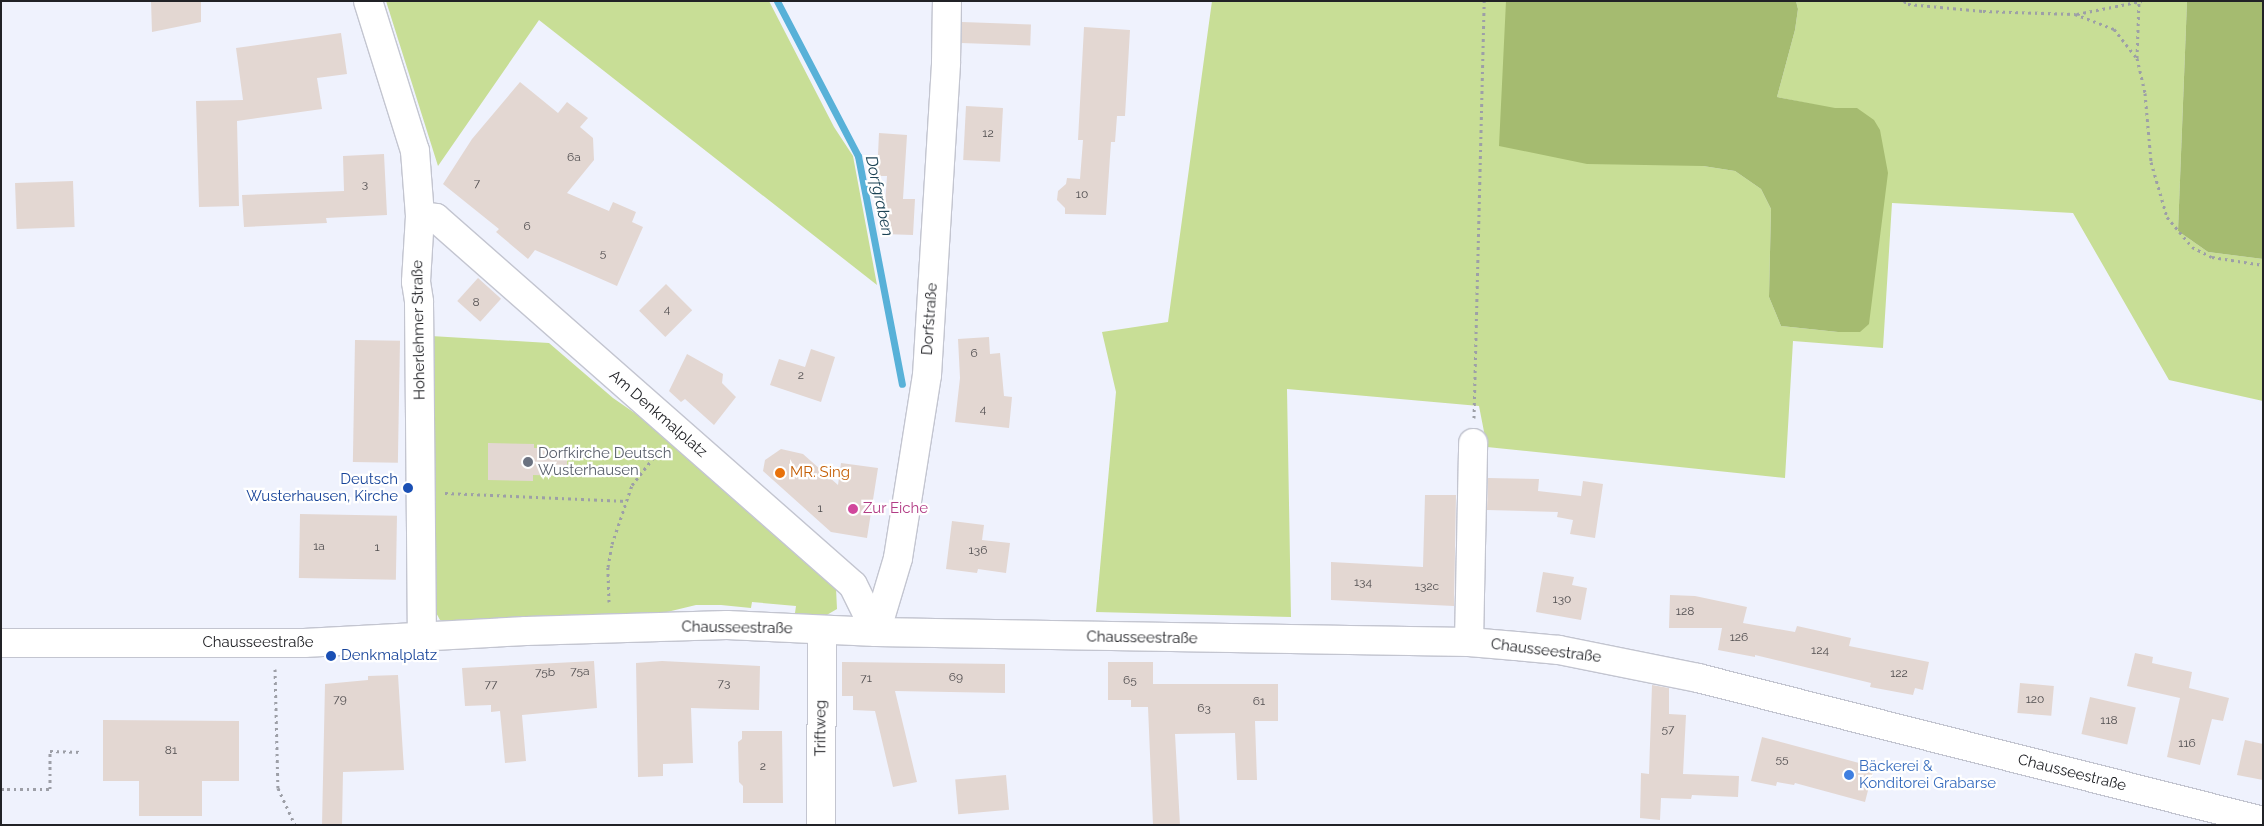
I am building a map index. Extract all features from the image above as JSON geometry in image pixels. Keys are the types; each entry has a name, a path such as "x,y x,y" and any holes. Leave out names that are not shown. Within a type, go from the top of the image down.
{"main road":[{"name":"Hoherlehmer Straße","path":"368,1 415,151 420,216 416,282 419,302 422,637"},
{"name":"Dorfstraße","path":"876,632 898,558 926,375 946,63 946,1"},
{"name":"Am Denkmalplatz","path":"420,216 436,218 853,585 876,632"},
{"path":"1469,642 1473,443"},
{"name":"Chausseestraße","path":"1,643 304,643 535,630 727,625 822,631 1469,642 1559,650 1698,678 2263,821"},
{"name":"Triftweg","path":"821,825 822,631"}],"path":[{"path":"1473,443 1484,1"},
{"path":"1904,1 1908,4 1983,11 2076,14 2140,2 2137,58 2145,93 2152,162 2167,218 2192,247 2212,258 2263,265"},
{"path":"2076,14 2114,29 2137,58"},
{"path":"609,602 608,567 610,551 632,485 676,430"},
{"path":"420,491 627,501"},
{"path":"275,666 278,788 295,825"},
{"path":"1,789 50,789 50,751 82,752"}],"green space":[{"path":"386,1 769,1 834,127 853,156 877,285 539,20 438,166"},
{"path":"1212,1 1506,1 1703,166 1735,171 1761,189 1771,209 1769,297 1781,326 1838,332 1860,332 1857,108 1835,109 1777,97 1795,30 1798,9 1796,1 2187,1 2178,231 2208,252 2263,259 2263,401 2169,380 2073,213 1892,203 1883,348 1793,341 1785,478 1487,447 1479,406 1287,389 1291,617 1096,612 1116,392 1102,332 1168,322"},
{"path":"1506,1 1796,1 1798,9 1795,30 1777,97 1835,108 1857,108 1874,120 1880,130 1888,173 1869,324 1860,332 1838,332 1781,326 1769,297 1771,209 1761,189 1735,171 1703,166 1587,164 1499,146"},
{"path":"2187,1 2263,1 2263,259 2208,252 2178,231"},
{"path":"431,336 549,343 613,398 665,434 836,588 837,609 825,616 795,613 796,606 752,602 751,608 696,605 667,612 446,622 440,620 433,607 436,542"}],"building":[{"path":"151,1 201,1 201,22 152,32"},
{"path":"962,22 1031,24 1030,45 961,43"},
{"path":"1084,27 1130,30 1125,116 1117,116 1115,142 1111,142 1106,215 1065,214 1065,208 1057,200 1058,191 1066,184 1067,178 1080,179 1083,140 1078,140"},
{"path":"341,33 347,74 317,78 322,109 237,121 239,206 199,207 196,101 243,100 236,48"},
{"path":"520,82 558,113 567,102 588,118 580,127 593,138 594,160 567,193 609,211 613,202 636,212 632,222 643,227 617,286 535,250 528,259 496,232 499,229 443,184 472,139"},
{"path":"966,106 1003,108 1000,162 963,160"},
{"path":"879,133 907,135 903,199 915,199 913,235 883,234 887,176 877,176"},
{"path":"384,154 387,215 326,218 327,223 244,227 242,195 344,191 343,156"},
{"path":"73,181 75,227 17,229 15,183"},
{"path":"478,278 501,299 480,322 457,301"},
{"path":"666,284 692,310 665,337 639,311"},
{"path":"989,337 990,354 1000,353 1004,396 1012,397 1009,428 955,422 960,378 958,339"},
{"path":"355,340 400,341 398,463 353,462"},
{"path":"811,349 835,357 821,402 770,385 779,359 805,367"},
{"path":"687,354 723,374 722,383 736,397 714,425 685,399 681,402 669,391"},
{"name":"Dorfkirche Deutsch Wusterhausen","path":"488,443 534,444 534,448 567,448 567,476 533,475 533,481 488,480"},
{"path":"781,449 803,454 838,485 841,463 878,468 867,538 831,532 763,471 765,460"},
{"path":"1488,478 1539,479 1538,491 1581,496 1583,481 1603,484 1595,538 1570,534 1573,520 1557,517 1558,512 1487,510"},
{"path":"1425,495 1456,495 1454,606 1331,600 1331,562 1423,567"},
{"path":"300,514 397,516 396,580 299,578"},
{"path":"952,521 984,525 982,540 1010,543 1006,573 978,569 977,573 946,569"},
{"path":"1543,572 1574,577 1572,585 1587,588 1581,620 1536,612"},
{"path":"1670,595 1695,596 1747,607 1743,623 1795,632 1797,626 1851,638 1849,646 1929,662 1923,690 1915,688 1913,695 1870,687 1871,683 1755,655 1755,657 1718,650 1722,628 1669,628"},
{"path":"2135,653 2153,657 2152,663 2192,672 2189,688 2229,698 2223,721 2212,719 2200,765 2167,757 2180,698 2127,686"},
{"path":"594,661 597,708 522,715 526,761 505,763 500,711 491,712 491,705 465,706 462,668"},
{"path":"662,661 760,666 759,710 691,708 693,763 663,764 663,776 638,777 636,663"},
{"path":"842,662 1005,664 1005,693 895,691 917,782 893,787 875,711 853,710 853,696 842,696"},
{"path":"1108,662 1153,662 1153,684 1278,684 1278,721 1255,721 1257,780 1237,780 1235,733 1175,734 1180,825 1153,825 1148,707 1131,707 1131,700 1108,700"},
{"path":"398,675 404,770 343,772 342,825 322,825 325,684 368,680 368,676"},
{"path":"2020,683 2054,686 2051,716 2017,713"},
{"path":"1652,685 1669,688 1669,714 1686,715 1683,774 1739,776 1738,797 1692,795 1691,799 1661,798 1660,820 1640,818 1641,773 1649,774"},
{"path":"2090,697 2136,708 2127,745 2081,734"},
{"path":"103,720 239,721 239,781 202,781 202,816 139,816 139,781 103,781"},
{"path":"742,731 782,731 783,803 743,803 743,786 739,782 738,742 742,739"},
{"path":"1762,737 1874,767 1865,802 1795,783 1794,785 1777,782 1776,786 1751,781"},
{"path":"2245,740 2263,744 2263,780 2237,775"},
{"path":"1006,775 1009,810 958,814 955,779"}],"waterway":[{"name":"Dorfgraben","path":"777,1 858,156 902,384"}],"place":[{"name":"Dorfkirche Deutsch Wusterhausen","path":"528,462"},
{"name":"MR. Sing","path":"780,473"},
{"name":"Deutsch Wusterhausen, Kirche","path":"408,488"},
{"name":"Zur Eiche","path":"853,509"},
{"name":"Denkmalplatz","path":"331,656"},
{"name":"Bäckerei & Konditorei Grabarse","path":"1849,775"}]}
